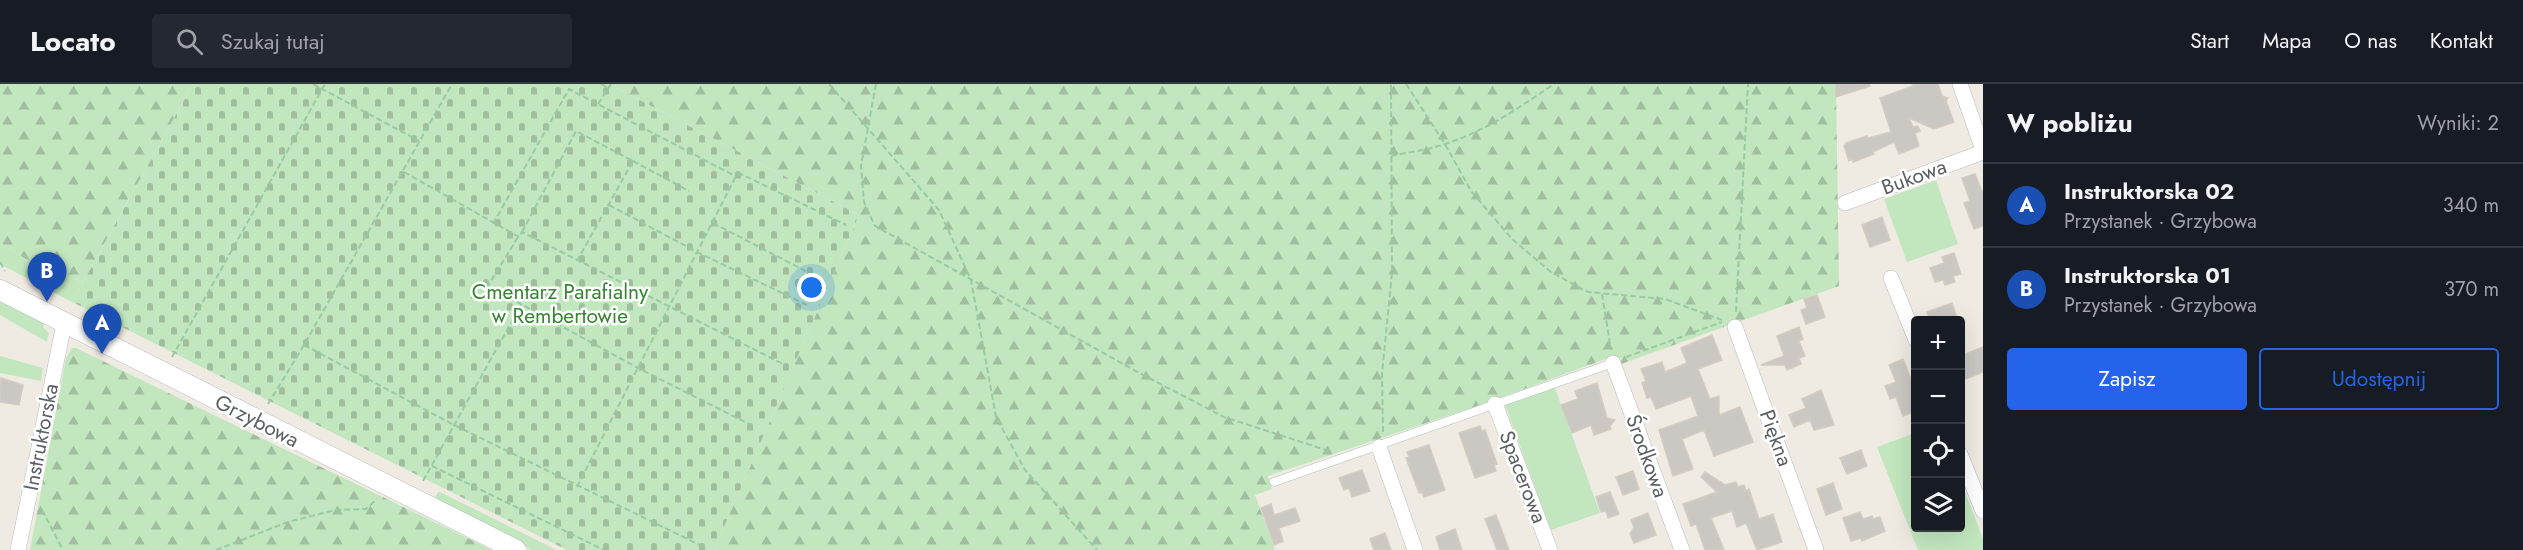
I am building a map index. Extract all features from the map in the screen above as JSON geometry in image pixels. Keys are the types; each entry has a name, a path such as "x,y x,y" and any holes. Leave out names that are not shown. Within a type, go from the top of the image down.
{"street":[{"path":"1960,84 1983,151"},
{"name":"Bukowa","path":"1845,203 1983,151"},
{"path":"1891,278 1911,328"},
{"name":"Grzybowa","path":"2,281 64,324 516,550"},
{"name":"Instruktorska","path":"18,550 64,324"},
{"name":"Piękna","path":"1735,327 1816,550"},
{"name":"Środkowa","path":"1613,363 1682,550"},
{"name":"Spacerowa","path":"1495,404 1550,550"},
{"path":"1379,447 1415,550"},
{"path":"1965,466 1983,511"}],"lane":[{"path":"1274,482 1613,363"}],"path":[{"path":"313,84 420,142"},
{"path":"172,357 325,84"},
{"path":"267,404 304,345 452,84"},
{"path":"601,84 608,88"},
{"path":"598,104 611,84"},
{"path":"828,84 939,210 971,280 996,417 1025,470 1097,550"},
{"path":"876,84 861,166 864,202 874,226 1224,417 1345,456"},
{"path":"1379,447 1383,436 1382,374 1392,273 1391,84"},
{"path":"1406,84 1445,144 1471,191 1512,239 1551,272 1588,292 1665,298 1725,321 1613,363 1602,294"},
{"path":"1391,156 1445,144 1502,120 1554,84"},
{"path":"1735,327 1748,84"},
{"path":"493,224 569,89 736,176 741,174 846,225"},
{"path":"688,191 576,131 522,232 488,286 638,368 751,425"},
{"path":"578,259 633,161"},
{"path":"404,172 519,237"},
{"path":"577,487 736,176"},
{"path":"609,205 697,252 809,306"},
{"path":"712,223 818,277"},
{"path":"522,232 785,364"},
{"path":"0,262 2,281"},
{"path":"423,481 521,304"},
{"path":"304,345 454,425 706,548"},
{"path":"432,466 604,550"},
{"path":"216,550 288,522 335,510 366,508 391,488"},
{"path":"31,489 63,550"}],"green space":[{"path":"0,84 193,84 83,282 42,269 0,243"},
{"name":"Cmentarz Parafialny w Rembertowie","path":"193,84 609,84 859,215 714,550 567,550 72,302"},
{"path":"609,84 1836,84 1839,286 1621,364 1621,358 1614,356 1486,403 1268,476 1272,489 1255,495 1275,550 714,550 859,215"},
{"path":"1936,180 1958,244 1907,262 1884,199"},
{"path":"0,243 42,269 83,282 72,302 0,264"},
{"path":"0,299 44,322 43,327 49,333 47,342 0,315"},
{"path":"72,348 492,550 30,550 66,358"},
{"path":"0,356 43,368 41,381 0,373"},
{"path":"1555,388 1600,513 1551,530 1505,405"},
{"path":"1911,434 1911,532 1965,532 1965,492 1983,539 1983,550 1918,550 1877,447"},
{"path":"438,492 557,550 532,550 434,501"}],"building":[{"path":"1836,84 1869,84 1870,86 1836,97"},
{"path":"1912,84 1938,84 1942,96 1948,98 1946,101 1954,122 1934,129 1909,118 1913,127 1918,126 1920,131 1915,133 1919,146 1899,154 1894,142 1873,152 1874,154 1853,162 1852,159 1849,161 1844,146 1846,143 1867,136 1868,138 1891,132 1880,98 1913,86"},
{"path":"1975,174 1983,194 1983,226 1974,229 1964,203 1970,201 1962,178"},
{"path":"1882,217 1890,240 1870,247 1862,225"},
{"path":"1954,253 1961,274 1953,276 1955,282 1945,285 1943,280 1935,282 1930,268 1944,263 1942,257"},
{"path":"1817,295 1825,317 1806,324 1801,310 1807,308 1804,299"},
{"path":"1952,303 1956,316 1928,316 1927,312"},
{"path":"1799,327 1803,339 1799,341 1805,356 1799,358 1801,364 1787,370 1785,365 1761,365 1784,356 1777,336"},
{"path":"1712,335 1722,360 1698,369 1710,399 1719,396 1719,415 1740,407 1753,442 1714,456 1704,430 1682,439 1693,469 1673,476 1659,430 1698,416 1691,396 1656,409 1651,397 1647,398 1642,383 1646,381 1641,369 1662,362 1665,372 1687,363 1681,348"},
{"path":"1983,347 1983,372 1965,379 1965,354"},
{"path":"1903,359 1911,379 1911,413 1903,416 1896,397 1890,399 1885,386 1896,382 1889,365"},
{"path":"1,378 23,385 19,405 0,402"},
{"path":"1597,383 1607,418 1615,420 1610,426 1611,429 1594,435 1591,425 1572,433 1561,405 1578,399 1575,391"},
{"path":"1821,390 1834,425 1814,430 1810,420 1794,427 1789,415 1806,408 1802,399"},
{"path":"1480,426 1482,431 1485,430 1497,464 1494,465 1496,471 1475,478 1459,433"},
{"path":"1429,445 1445,490 1424,497 1422,492 1419,493 1406,458 1409,457 1407,452"},
{"path":"1861,450 1867,466 1847,474 1840,458"},
{"path":"1362,470 1370,491 1352,497 1349,488 1344,490 1339,478"},
{"path":"1633,471 1639,489 1623,495 1616,477"},
{"path":"1705,472 1725,485 1736,482 1738,487 1744,485 1746,491 1749,489 1759,519 1773,514 1782,542 1757,550 1746,523 1737,527 1732,511 1711,518 1724,550 1705,550 1696,524 1691,526 1683,504 1717,492 1701,477"},
{"path":"1833,483 1842,509 1826,515 1817,489"},
{"path":"1610,492 1619,514 1608,518 1606,511 1601,512 1596,497"},
{"path":"1271,504 1274,515 1295,508 1300,521 1279,528 1283,541 1274,545 1261,508"},
{"path":"1860,512 1863,519 1872,516 1873,519 1880,517 1885,531 1862,541 1861,538 1851,541 1843,518"},
{"path":"1648,513 1656,535 1634,543 1630,534 1634,527 1631,520"},
{"path":"1496,515 1509,550 1497,550 1485,519"},
{"path":"1455,529 1462,550 1440,550 1436,537"},
{"path":"1385,533 1391,550 1374,550 1370,539"}],"place":[{"name":"Instruktorska 01","path":"47,302"},
{"name":"Instruktorska 02","path":"102,354"}]}
